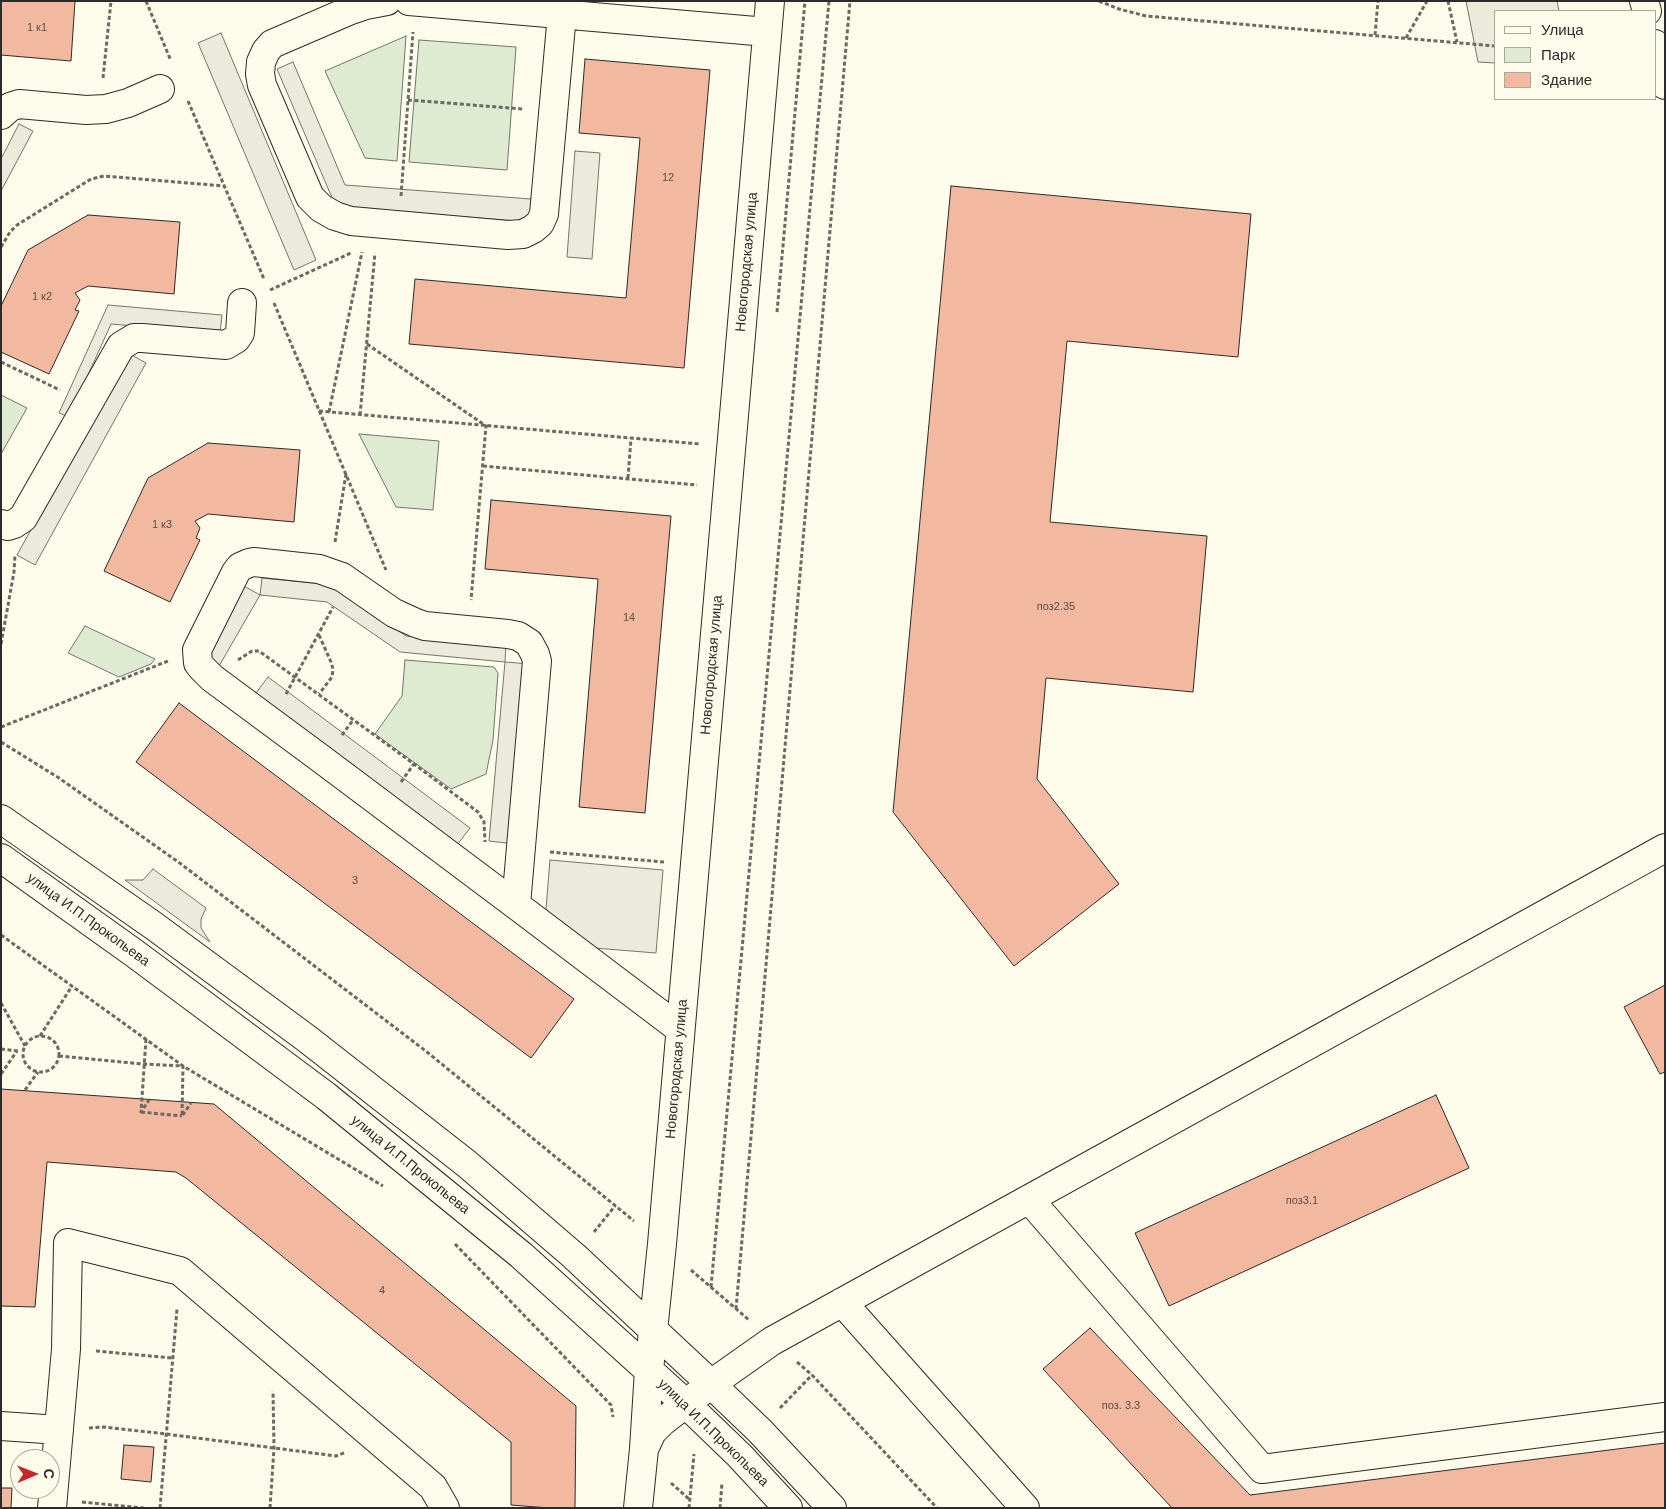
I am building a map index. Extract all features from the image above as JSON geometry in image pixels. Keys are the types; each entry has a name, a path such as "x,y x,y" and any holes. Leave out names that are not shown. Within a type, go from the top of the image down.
{"street":[{"path":"387,1 351,10 272,44 261,62 260,74 262,85 310,197 321,208 335,216 351,221 508,235 523,234 533,229 540,223 544,214 562,14"},
{"path":"410,1 767,32"},
{"name":"Новогородская улица","path":"649,1370 662,1244 770,1"},
{"path":"1656,48 1665,86"},
{"path":"1,114 10,107 19,104 100,110 118,107 160,88"},
{"path":"8,524 22,518 120,346 134,338 226,345 236,339 240,333 242,303"},
{"path":"516,905 537,661 529,643 518,636 425,626 416,623 394,613 339,576 319,569 254,562 244,565 236,572 196,650 198,663 202,668 212,678 680,1029"},
{"path":"1,819 186,949 306,1038 467,1164 574,1256 711,1384 760,1431 832,1508"},
{"path":"644,1449 652,1432 685,1403 772,1341 1665,848"},
{"name":"улица И.П.Прокопьева","path":"1,858 134,953 326,1096 521,1255 685,1403 740,1456 788,1508"},
{"path":"1029,1199 1262,1469 1665,1417"},
{"path":"53,1504 66,1349 68,1243 180,1271 433,1487 445,1508"},
{"path":"842,1302 1024,1508"},
{"path":"638,1508 649,1370"},
{"path":"1,1426 59,1430"}],"path":[{"path":"100,110 111,1"},
{"path":"146,1 172,62"},
{"path":"711,1287 829,1"},
{"path":"736,1309 850,1"},
{"path":"1099,1 1119,10 1146,16 1494,46"},
{"path":"1374,35 1378,1"},
{"path":"1406,38 1427,1"},
{"path":"1448,1 1457,42"},
{"path":"398,225 416,2"},
{"path":"187,98 269,291 356,250 363,249 329,412"},
{"path":"408,100 554,111"},
{"path":"1,247 10,232 17,225 91,178 104,176 224,186"},
{"path":"360,415 376,250 369,249"},
{"path":"272,299 388,574"},
{"path":"367,344 486,426"},
{"path":"1,362 87,403"},
{"path":"319,411 708,445"},
{"path":"468,630 486,426"},
{"path":"628,478 631,438"},
{"path":"483,466 705,486"},
{"path":"271,722 318,634 339,576 346,474"},
{"path":"1,644 14,572 8,524"},
{"path":"318,634 332,662 333,669 332,677 319,694"},
{"path":"1,727 196,650"},
{"path":"212,678 252,651 260,651 478,812 482,816 486,830 483,881"},
{"path":"1,742 59,778 187,868 427,1052 640,1227"},
{"path":"521,850 672,863"},
{"path":"1,935 183,1066 386,1187"},
{"path":"40,1036 72,986"},
{"path":"1,1004 24,1046"},
{"path":"40,1036 52,1040 56,1044 59,1056 54,1066 49,1070 38,1072 28,1067 23,1052 24,1046 31,1039 40,1036"},
{"path":"140,1112 146,1038"},
{"path":"1,1050 23,1052"},
{"path":"1,1074 17,1051"},
{"path":"59,1056 183,1066"},
{"path":"182,1116 183,1066"},
{"path":"25,1090 38,1072"},
{"path":"140,1112 149,1100"},
{"path":"182,1116 191,1102"},
{"path":"140,1112 182,1116"},
{"path":"592,1235 615,1206"},
{"path":"454,1243 610,1405 614,1420"},
{"path":"690,1269 750,1320"},
{"path":"160,1508 180,1271"},
{"path":"66,1349 172,1358"},
{"path":"270,1508 274,1448 272,1351"},
{"path":"794,1360 812,1375 937,1508"},
{"path":"780,1409 812,1375"},
{"path":"59,1430 104,1427 336,1456 379,1442"},
{"path":"689,1508 694,1450 701,1455"},
{"path":"720,1508 721,1480"},
{"path":"53,1504 144,1508"}],"green space":[{"path":"406,36 397,161 365,158 325,71"},
{"path":"419,40 516,47 507,170 409,162"},
{"path":"1,395 27,408 1,454"},
{"path":"359,434 439,441 433,510 396,507"},
{"path":"85,626 155,659 151,664 119,677 68,653"},
{"path":"405,660 494,667 498,673 493,740 486,774 451,789 375,734 402,696"}],"shaded area":[{"path":"1466,1 1557,1 1559,10 1494,10 1494,63 1478,62"},
{"path":"221,33 316,260 294,270 198,43"},
{"path":"293,62 345,185 531,199 530,222 336,207 277,69"},
{"path":"19,124 33,131 1,191 1,159"},
{"path":"575,151 600,153 592,259 567,257"},
{"path":"108,305 222,315 220,333 111,324 69,417 59,413"},
{"path":"128,353 146,363 35,565 17,555"},
{"path":"262,578 333,585 406,636 506,644 505,662 400,652 327,602 260,595"},
{"path":"244,586 260,595 219,666 203,656"},
{"path":"505,662 530,664 515,844 489,841"},
{"path":"268,677 470,828 457,845 256,693"},
{"path":"550,860 663,870 656,953 582,947 545,921"},
{"path":"153,869 206,908 201,919 201,928 210,942 125,880 143,880"}],"building":[{"path":"1,1 75,1 71,61 1,55"},
{"path":"585,59 710,70 684,368 409,344 415,279 626,298 640,138 579,133"},
{"path":"951,186 1251,214 1238,357 1067,341 1050,522 1207,536 1193,692 1046,678 1037,779 1119,884 1014,966 893,812"},
{"path":"88,215 180,222 174,294 88,286 75,293 80,300 75,310 79,311 49,374 1,352 1,306 28,250"},
{"path":"208,443 300,450 294,522 208,514 195,521 200,528 196,538 200,540 170,602 104,571 148,478"},
{"path":"491,500 671,516 645,813 579,807 598,579 485,569"},
{"path":"179,703 574,999 531,1058 136,762"},
{"path":"1665,985 1665,1072 1660,1074 1624,1007"},
{"path":"1,1089 214,1104 576,1406 575,1508 511,1505 511,1442 186,1178 176,1172 47,1162 35,1307 1,1306"},
{"path":"1436,1095 1469,1168 1169,1306 1135,1233"},
{"path":"1090,1328 1250,1495 1665,1443 1665,1508 1172,1508 1043,1369"},
{"path":"124,1445 154,1447 151,1482 121,1479"},
{"path":"1,1488 10,1488 11,1508 1,1508"}]}
